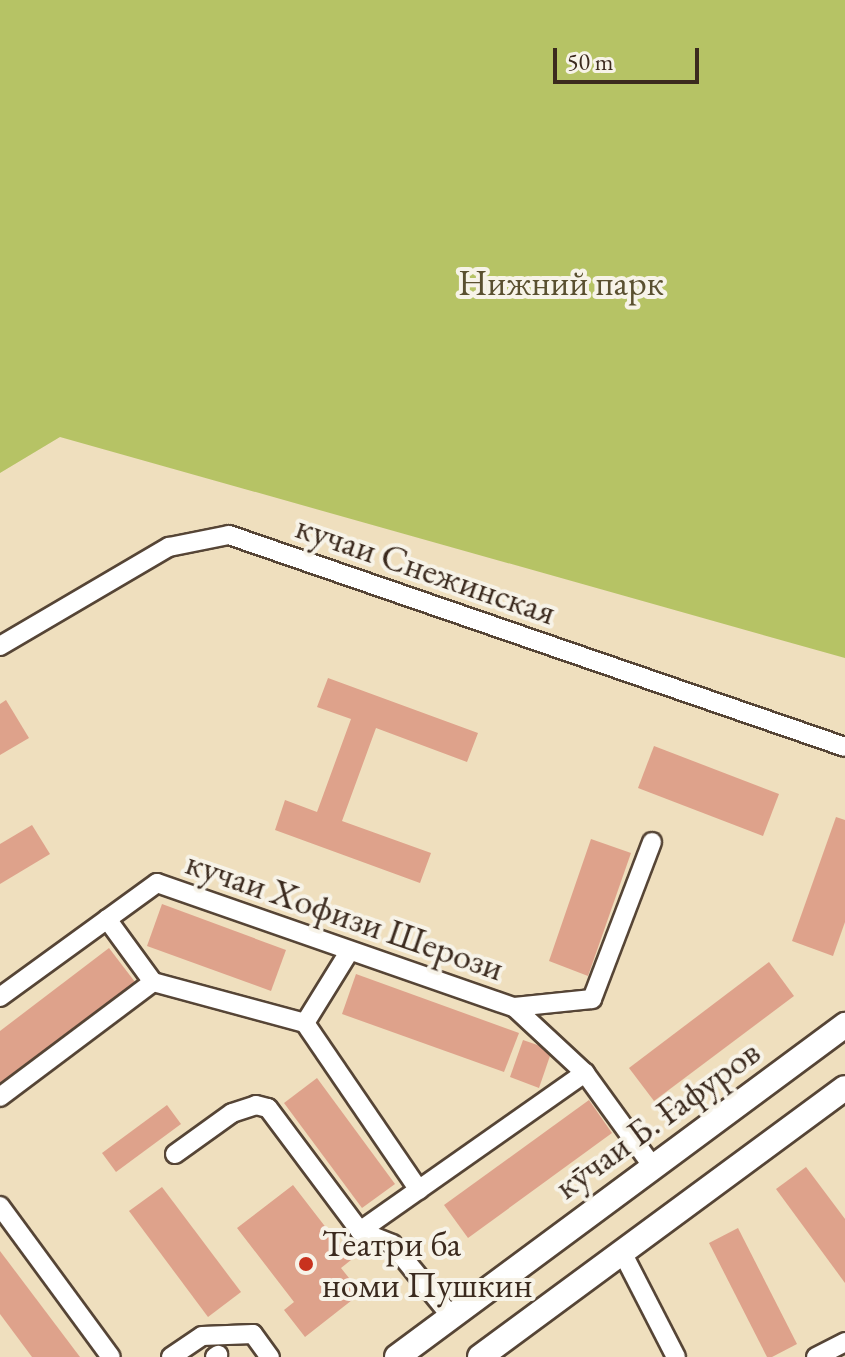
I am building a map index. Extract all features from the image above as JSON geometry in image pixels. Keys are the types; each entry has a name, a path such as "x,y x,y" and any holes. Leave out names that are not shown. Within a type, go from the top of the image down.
{"main road":[{"name":"кӯчаи Б. Ғафуров","path":"397,1357 845,1025"},
{"path":"480,1357 845,1088"}],"street":[{"name":"кучаи Снежинская","path":"0,646 169,547 229,535 845,747"},
{"path":"514,1007 592,999 652,842"},
{"name":"кучаи Хофизи Шерози","path":"0,997 157,883 514,1007"},
{"path":"107,919 153,982 305,1023 419,1190"},
{"path":"305,1023 349,952"},
{"path":"0,1097 153,982"},
{"path":"514,1007 585,1073 653,1167"},
{"path":"360,1231 585,1073"},
{"path":"175,1154 232,1113 256,1105 268,1108 360,1231 392,1244 451,1316"},
{"path":"0,1206 111,1357"},
{"path":"622,1252 676,1357"},
{"path":"171,1357 202,1336 253,1334 270,1357"},
{"path":"816,1357 845,1342"}],"green space":[{"name":"Нижний парк","path":"0,0 845,0 845,658 60,437 0,473"}],"building":[{"path":"328,678 478,733 467,762 376,728 342,821 431,853 420,883 275,830 285,800 317,812 351,719 317,707"},
{"path":"6,700 29,738 0,755 0,704"},
{"path":"654,746 779,794 763,836 638,788"},
{"path":"836,817 845,820 845,922 833,956 792,941"},
{"path":"32,825 50,854 0,884 0,844"},
{"path":"591,839 631,853 588,976 549,961"},
{"path":"162,904 286,950 271,991 147,946"},
{"path":"109,948 135,982 0,1085 0,1031"},
{"path":"769,962 794,996 654,1101 629,1068"},
{"path":"356,974 519,1033 504,1072 342,1014"},
{"path":"523,1040 552,1050 539,1088 510,1077"},
{"path":"317,1078 395,1184 362,1208 284,1103"},
{"path":"589,1100 612,1133 468,1238 444,1205"},
{"path":"167,1105 181,1124 116,1172 102,1153"},
{"path":"806,1167 845,1219 845,1283 776,1189"},
{"name":"Театри ба номи Пушкин","path":"293,1185 351,1260 341,1268 361,1293 305,1337 284,1310 294,1302 237,1228"},
{"path":"162,1187 241,1292 208,1317 129,1211"},
{"path":"738,1228 797,1344 772,1357 767,1357 709,1243"},
{"path":"0,1251 80,1357 32,1357 0,1314"}],"place":[{"name":"Театри ба номи Пушкин","path":"306,1264"}]}
